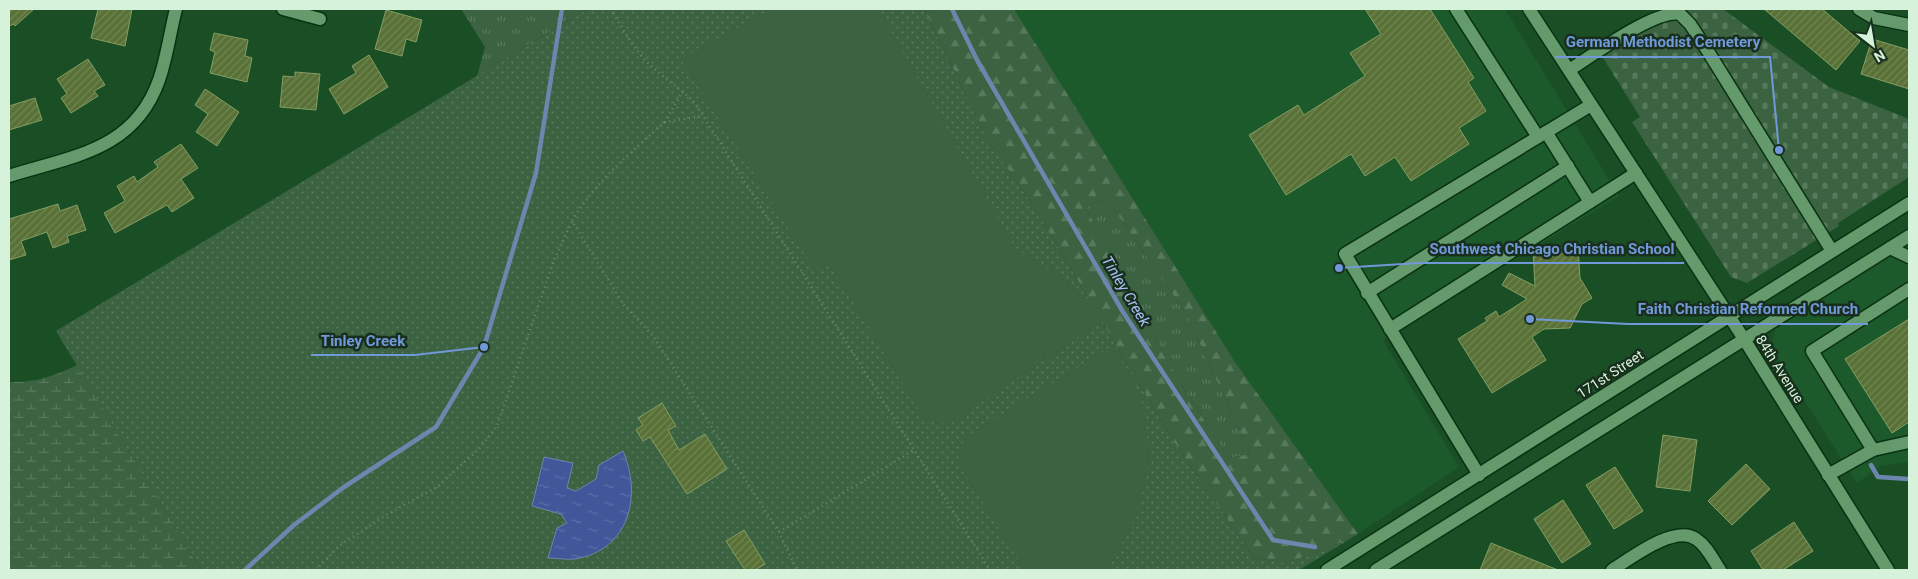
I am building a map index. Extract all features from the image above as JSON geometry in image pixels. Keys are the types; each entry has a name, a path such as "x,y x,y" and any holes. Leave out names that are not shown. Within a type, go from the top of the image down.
{"street":[{"path":"9,176 104,145 121,135 139,120 149,104 160,78 176,9"},
{"path":"283,9 320,19"},
{"path":"1456,9 1542,135 1568,166 1590,202"},
{"name":"84th Avenue","path":"1529,9 1744,339 1888,570"},
{"path":"1859,9 1874,18 1909,25"},
{"path":"1569,70 1649,21 1666,14 1680,14 1690,24 1832,251"},
{"path":"1479,475 1345,254 1591,105"},
{"path":"1367,293 1568,166"},
{"path":"1390,329 1636,173"},
{"name":"171st Street","path":"1327,570 1909,203"},
{"path":"1376,570 1909,236"},
{"path":"1890,248 1909,257"},
{"path":"1873,450 1812,352 1909,289"},
{"path":"1828,475 1873,450 1909,442"},
{"path":"1621,567 1668,537 1686,534 1702,544 1720,570"}],"path":[{"path":"611,9 646,60 683,91 703,116 990,570"},
{"path":"316,570 339,546 386,515 437,487 479,449 496,426 554,260 572,221 584,201 629,154 665,122 683,91"},
{"path":"665,122 703,116"},
{"path":"572,221 624,305 653,336 779,532 797,570"},
{"path":"779,532 914,450"}],"shaded area":[{"path":"1014,9 1505,9 1619,196 1383,340 1459,467 1358,534 1235,362"},
{"path":"1909,242 1909,462 1881,466 1857,483 1771,348 1776,328"}],"green space":[{"path":"461,9 587,9 477,76 485,47"},
{"path":"587,9 924,9 989,142 1031,202 1172,439 1254,558 1286,563 1324,550 1358,534 1299,570 201,570 56,331"},
{"path":"771,9 878,9 1015,248 1066,279 1102,321 949,424 925,420 828,262 815,270 681,59"},
{"path":"924,9 1014,9 1235,362 1358,534 1324,550 1286,563 1254,558 1172,439 1031,202 989,142","holes":["1101,200 1111,205 1187,315 1250,454 1229,458 1191,399 1146,322 1113,256 1085,208"]},
{"path":"1658,9 1723,9 1829,87 1909,119 1909,177 1838,223 1839,226 1747,283 1731,277 1632,122 1640,117 1602,56 1598,46"},
{"path":"1101,200 1111,205 1187,315 1250,454 1229,458 1173,369 1085,208"},
{"path":"1114,345 1142,399 1150,459 1137,514 1108,570 1025,570 958,463 964,438"},
{"path":"77,365 201,570 9,570 9,382 44,378"}],"water":[{"path":"623,451 629,468 631,502 627,518 619,532 608,545 594,554 575,559 548,558 557,528 567,523 561,514 532,506 544,457 573,463 567,488 576,491 596,479 599,465"}],"building":[{"path":"9,9 34,9 15,26 14,24 9,26"},
{"path":"98,9 132,9 125,46 91,38"},
{"path":"1365,9 1430,9 1474,78 1468,82 1486,111 1459,128 1469,144 1411,181 1395,157 1365,176 1351,154 1286,195 1249,135 1298,105 1304,115 1365,76 1350,53 1381,34"},
{"path":"1764,9 1822,9 1860,41 1836,70"},
{"path":"386,10 422,20 416,42 406,39 402,56 375,49"},
{"path":"214,33 248,40 245,56 252,58 247,82 210,73 215,52 210,50"},
{"path":"1872,39 1909,50 1909,89 1861,74"},
{"path":"369,55 388,87 344,114 329,89 356,73 352,66"},
{"path":"88,59 105,85 94,91 98,96 71,113 61,98 67,94 57,79"},
{"path":"295,72 320,74 316,110 280,107 283,76 295,77"},
{"path":"205,89 239,112 217,146 196,132 208,114 195,105"},
{"path":"35,98 42,120 9,130 9,106"},
{"path":"181,144 198,168 181,179 194,198 172,212 167,205 115,233 104,213 125,201 117,186 134,176 137,182 158,167 154,162"},
{"path":"58,204 60,211 77,205 86,230 67,236 69,242 53,248 47,232 21,241 26,255 9,260 9,219"},
{"path":"1578,247 1580,278 1592,298 1582,304 1570,328 1544,329 1532,337 1546,360 1492,393 1458,339 1487,321 1485,318 1496,311 1499,317 1527,299 1502,285 1509,273 1535,286 1533,249"},
{"path":"1909,319 1909,422 1892,433 1845,359"},
{"path":"662,403 676,426 668,430 679,450 705,434 727,469 687,494 650,437 643,441 636,430 643,425 638,418"},
{"path":"1663,435 1697,440 1690,491 1656,487"},
{"path":"1746,464 1770,489 1732,525 1708,501"},
{"path":"1615,467 1643,511 1614,529 1586,485"},
{"path":"1563,500 1591,544 1562,563 1534,519"},
{"path":"1794,522 1813,551 1783,570 1763,570 1751,551"},
{"path":"744,530 765,564 755,570 745,570 726,541"},
{"path":"1491,543 1558,570 1480,570"}],"waterway":[{"name":"Tinley Creek","path":"245,570 294,525 344,487 436,427 484,347 536,173 562,9"},
{"name":"Tinley Creek","path":"952,9 977,60 1123,312 1273,540 1315,547"},
{"name":"Tinley Creek","path":"1871,465 1878,477 1909,479"}],"place":[{"name":"German Methodist Cemetery","path":"1779,150"},
{"name":"Southwest Chicago Christian School","path":"1339,268"},
{"name":"Faith Christian Reformed Church","path":"1530,319"},
{"name":"Tinley Creek","path":"484,347"}]}
